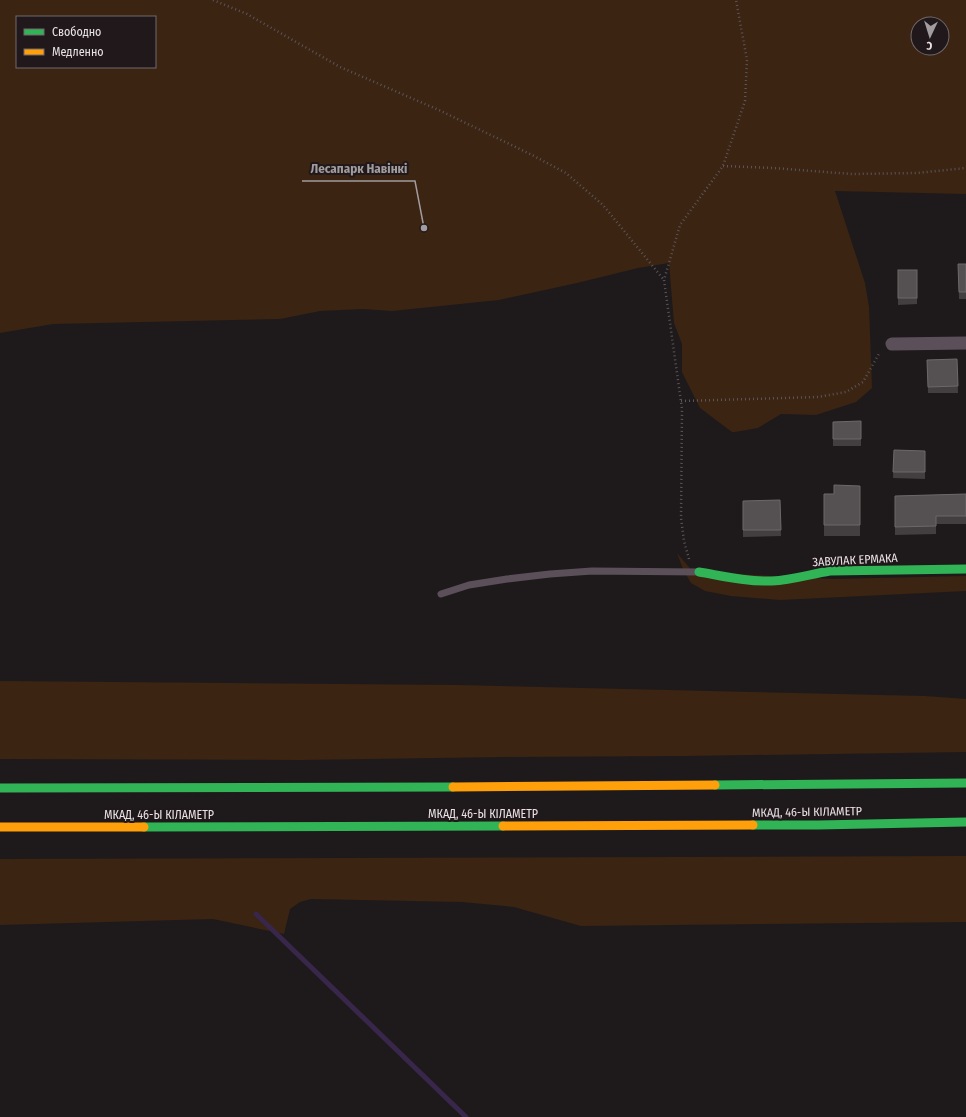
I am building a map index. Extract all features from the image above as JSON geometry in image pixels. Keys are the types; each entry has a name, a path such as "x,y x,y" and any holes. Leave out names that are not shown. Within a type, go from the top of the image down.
{"main road":[{"name":"ЗАВУЛАК ЕРМАКА","path":"699,572 765,581 789,579 815,572 830,571 966,569"},
{"path":"0,788 294,788 966,783"},
{"name":"МКАД, 46-Ы КІЛАМЕТР","path":"0,827 810,825 966,822"}],"street":[{"path":"892,344 966,343"}],"lane":[{"path":"441,594 470,585 550,574 592,572 699,572"}],"path":[{"path":"213,0 247,14 340,67 448,114 532,154 566,173 603,205 664,280"},
{"path":"699,572 689,559 684,541 681,518 682,409 664,280 680,225 723,166 745,101 747,60 736,0"},
{"path":"723,166 852,174 917,173 966,168"},
{"path":"681,402 818,397 846,392 863,382 882,349 892,344"}],"shaded area":[{"path":"0,0 966,0 966,194 835,191 865,283 869,307 872,388 856,402 816,415 781,414 758,428 732,432 700,408 682,372 682,344 674,323 669,263 638,268 499,300 392,311 363,309 320,311 280,319 53,324 0,333"},
{"path":"677,553 693,572 832,579 966,576 966,591 780,600 731,596 705,591 691,583 683,569"},
{"path":"0,681 458,685 925,696 966,699 966,752 301,760 0,759"},
{"path":"966,856 966,922 581,926 514,907 462,902 311,899 300,902 290,909 284,934 213,919 0,925 0,859"}],"building":[{"path":"958,264 966,264 966,292 959,292"},
{"path":"898,270 917,270 917,298 898,298"},
{"path":"957,359 958,386 928,387 927,360"},
{"path":"861,421 861,439 833,439 833,422"},
{"path":"894,450 925,451 925,472 893,472"},
{"path":"834,485 860,486 860,525 824,525 824,494 834,494"},
{"path":"966,494 966,516 936,516 936,526 895,527 895,496"},
{"path":"780,500 781,530 743,530 743,501"}],"waterway":[{"path":"256,914 466,1117"}],"traffic: fast":[{"path":"699,572 745,580 772,581 830,571 966,569"},
{"path":"715,785 966,783"},
{"path":"0,788 453,787"},
{"path":"753,825 966,822"},
{"path":"144,827 503,826"}],"traffic: slow":[{"path":"453,787 715,785"},
{"path":"503,826 753,825"},
{"path":"0,827 144,827"}],"place":[{"name":"Лесапарк Навінкі","path":"424,228"}]}
